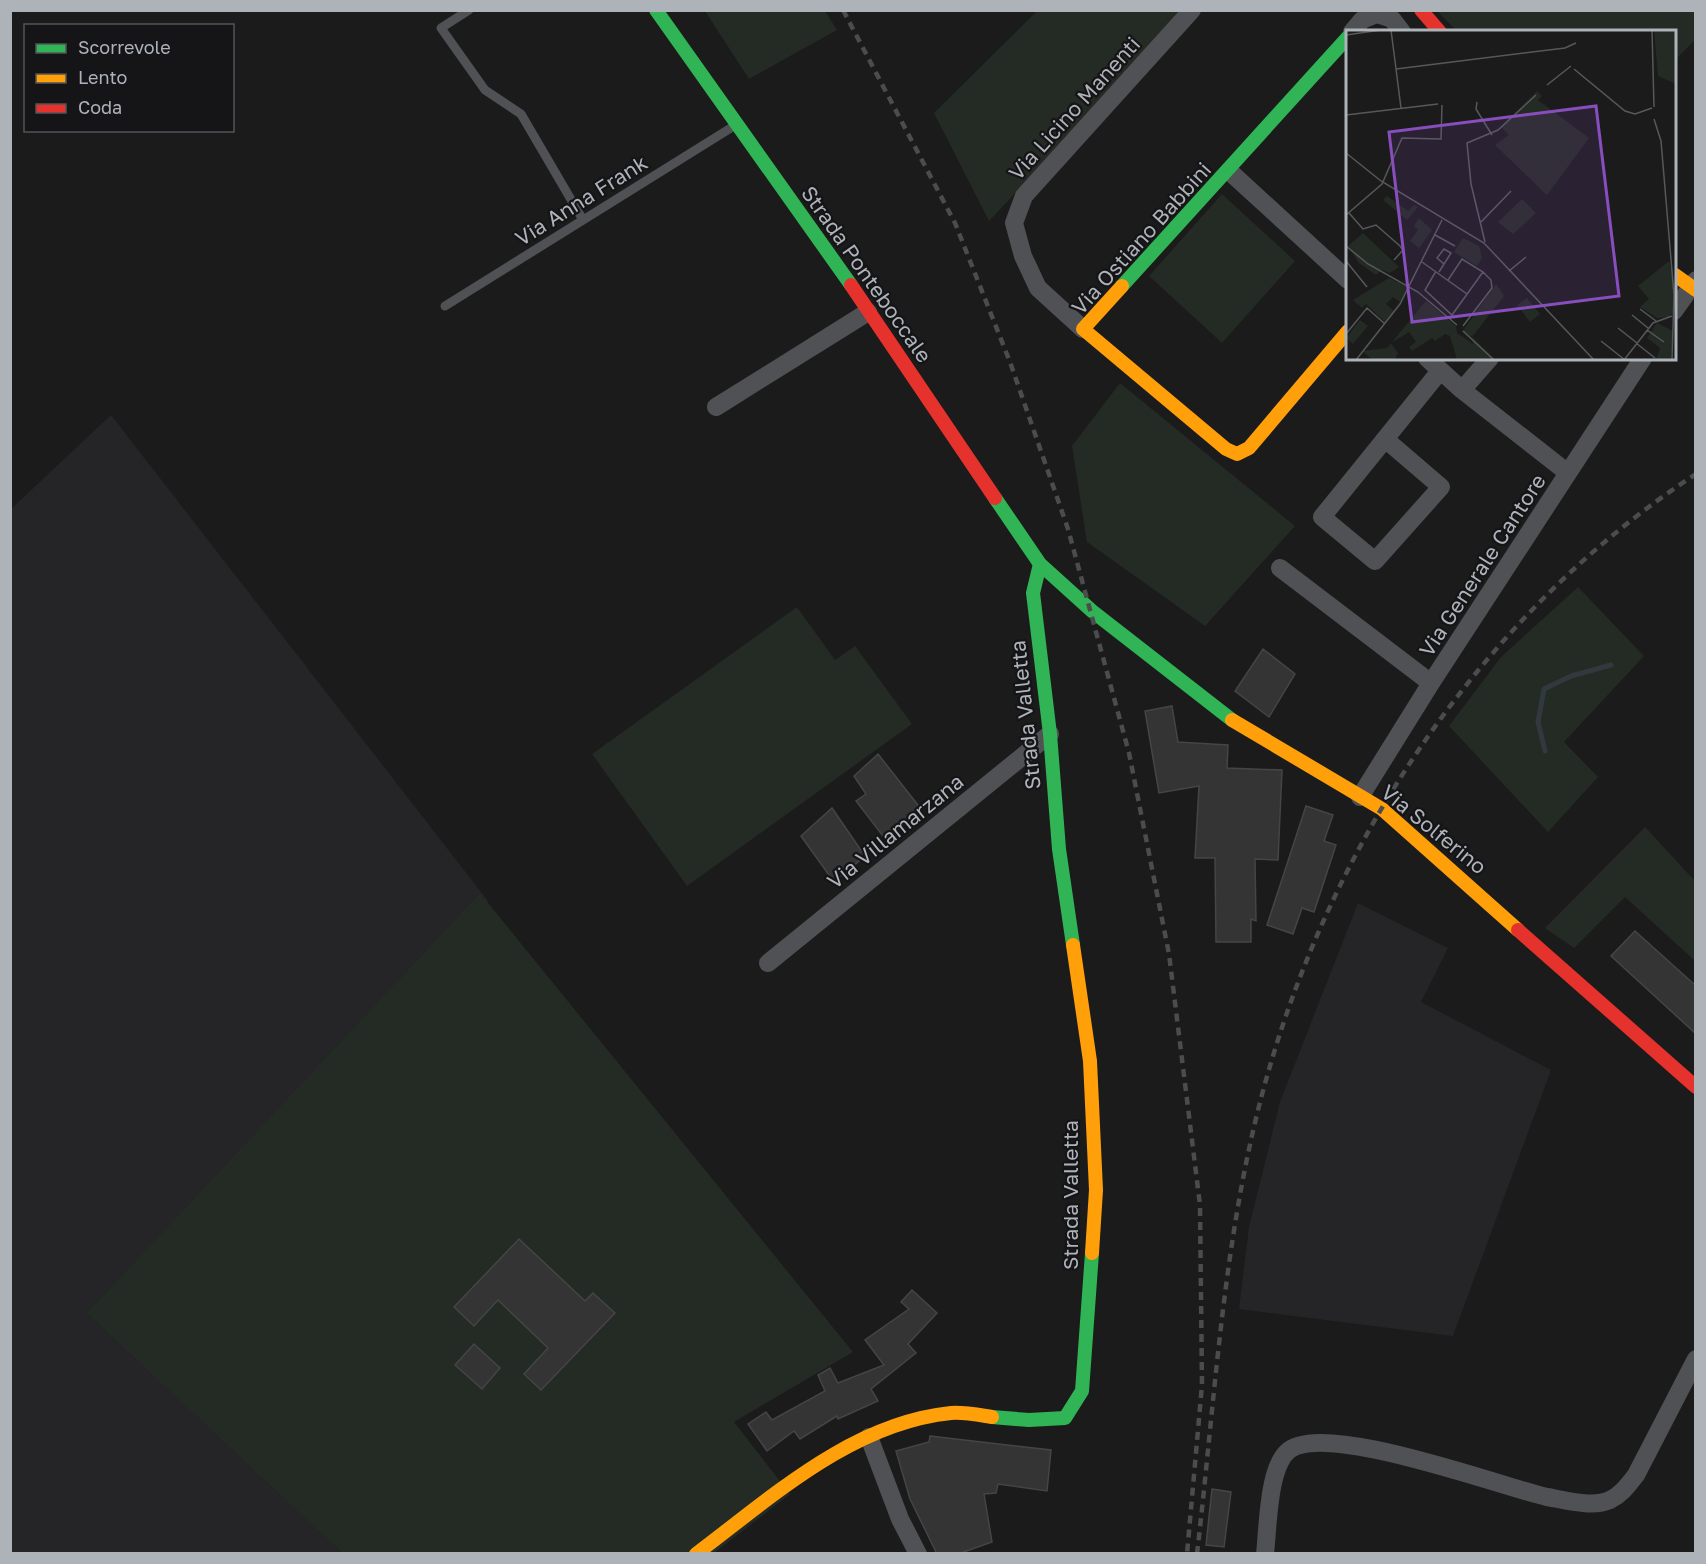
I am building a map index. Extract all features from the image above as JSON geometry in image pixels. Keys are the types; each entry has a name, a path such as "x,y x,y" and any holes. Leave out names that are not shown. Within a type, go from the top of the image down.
{"street":[{"name":"Strada Ponteboccale","path":"656,10 868,312 1040,564"},
{"name":"Via Licino Manenti","path":"1083,330 1038,288 1023,255 1014,223 1024,196 1192,10"},
{"path":"1421,10 1438,30"},
{"path":"1354,30 1362,20 1377,14 1392,19 1400,30"},
{"name":"Via Ostiano Babbini","path":"1346,38 1229,171 1083,330 1226,449 1237,454 1249,448 1346,332"},
{"path":"1229,171 1346,279"},
{"path":"1676,276 1695,290"},
{"path":"1676,308 1695,280"},
{"path":"716,406 868,312"},
{"path":"1462,390 1488,360"},
{"name":"Via Generale Cantore","path":"1360,797 1431,683 1642,360"},
{"path":"1385,439 1441,487 1375,561 1322,517 1385,439 1434,365 1462,390 1569,473"},
{"name":"Strada Valletta","path":"696,1554 813,1466 888,1428 952,1413 1029,1420 1065,1418 1082,1391 1096,1190 1091,1084 1059,849 1050,734 1034,593 1040,564"},
{"name":"Via Solferino","path":"1040,564 1092,611 1229,718 1382,809 1695,1087"},
{"path":"1280,568 1431,683"},
{"name":"Via Villamarzana","path":"768,963 1050,734"},
{"path":"1265,1554 1278,1466 1286,1452 1298,1444 1317,1441 1344,1443 1384,1451 1518,1490 1564,1500 1608,1501 1624,1491 1636,1475 1695,1359"},
{"path":"869,1437 900,1519 918,1554"}],"lane":[{"path":"469,10 441,28 485,90 521,114 583,220"},
{"name":"Via Anna Frank","path":"445,306 736,125"}],"shaded area":[{"path":"705,11 825,11 837,30 749,79"},
{"path":"1037,11 1187,11 989,221 934,113"},
{"path":"1437,11 1695,11 1695,40 1676,59 1676,30 1456,30"},
{"path":"1222,194 1295,261 1222,343 1149,276"},
{"path":"1120,383 1295,526 1205,626 1087,542 1072,446"},
{"path":"111,415 488,901 94,1316 342,1553 11,1554 11,509"},
{"path":"1578,587 1644,656 1564,742 1598,777 1548,832 1449,726 1501,657"},
{"path":"797,607 835,660 855,646 912,724 687,886 592,754"},
{"path":"1645,827 1695,881 1695,961 1625,897 1574,948 1545,928"},
{"path":"480,893 853,1352 734,1422 790,1494 714,1553 342,1553 87,1313"},
{"path":"1358,903 1448,948 1421,1002 1551,1070 1453,1336 1239,1309 1249,1227 1280,1102"}],"building":[{"path":"1263,649 1295,674 1269,717 1235,691"},
{"path":"1172,706 1178,742 1228,745 1227,768 1282,770 1278,860 1255,859 1256,921 1251,919 1251,942 1216,942 1215,858 1195,858 1199,786 1159,793 1145,711"},
{"path":"878,754 921,809 886,840 856,801 866,794 854,776"},
{"path":"1306,806 1333,815 1324,841 1336,845 1314,912 1302,908 1293,934 1267,925"},
{"path":"832,808 865,856 834,882 801,836"},
{"path":"1635,931 1695,985 1695,1033 1611,956"},
{"path":"519,1239 585,1301 593,1293 615,1313 541,1390 524,1374 548,1348 498,1300 474,1326 454,1307"},
{"path":"912,1290 937,1313 908,1344 916,1353 871,1389 878,1401 838,1419 837,1416 800,1439 794,1431 767,1451 748,1424 766,1412 772,1420 825,1391 818,1375 830,1368 838,1383 884,1365 865,1340 909,1309 901,1302"},
{"path":"474,1344 500,1368 482,1389 455,1365"},
{"path":"930,1436 1051,1450 1047,1491 998,1484 996,1493 984,1494 992,1542 958,1554 937,1554 910,1499 896,1451 929,1442"},
{"path":"1212,1489 1231,1492 1224,1547 1206,1545"}],"waterway":[{"path":"1545,751 1538,722 1544,689 1571,676 1611,665"}],"railway":[{"path":"843,10 955,223 1010,362 1068,529 1129,753 1169,954 1200,1205 1202,1385 1187,1554"},
{"path":"1197,1554 1225,1294 1241,1191 1251,1140 1277,1042 1313,946 1357,853 1409,764 1470,681 1538,604 1614,535 1696,474"}],"traffic: fast":[{"path":"656,10 851,285"},
{"path":"1122,286 1346,39"},
{"path":"995,498 1040,564 1092,611 1232,720"},
{"path":"1040,564 1033,593 1050,734 1059,849 1073,945"},
{"path":"992,1417 1029,1420 1065,1418 1082,1391 1092,1253"}],"traffic: slow":[{"path":"1676,276 1696,290"},
{"path":"1122,286 1083,329 1226,449 1237,454 1249,448 1346,333"},
{"path":"1232,720 1382,809 1518,930"},
{"path":"1073,945 1090,1061 1096,1190 1092,1253"},
{"path":"696,1554 815,1466 880,1431 915,1420 951,1413 992,1417"}],"traffic: jam":[{"path":"1421,10 1438,30"},
{"path":"851,285 995,498"},
{"path":"1518,930 1696,1087"}]}
